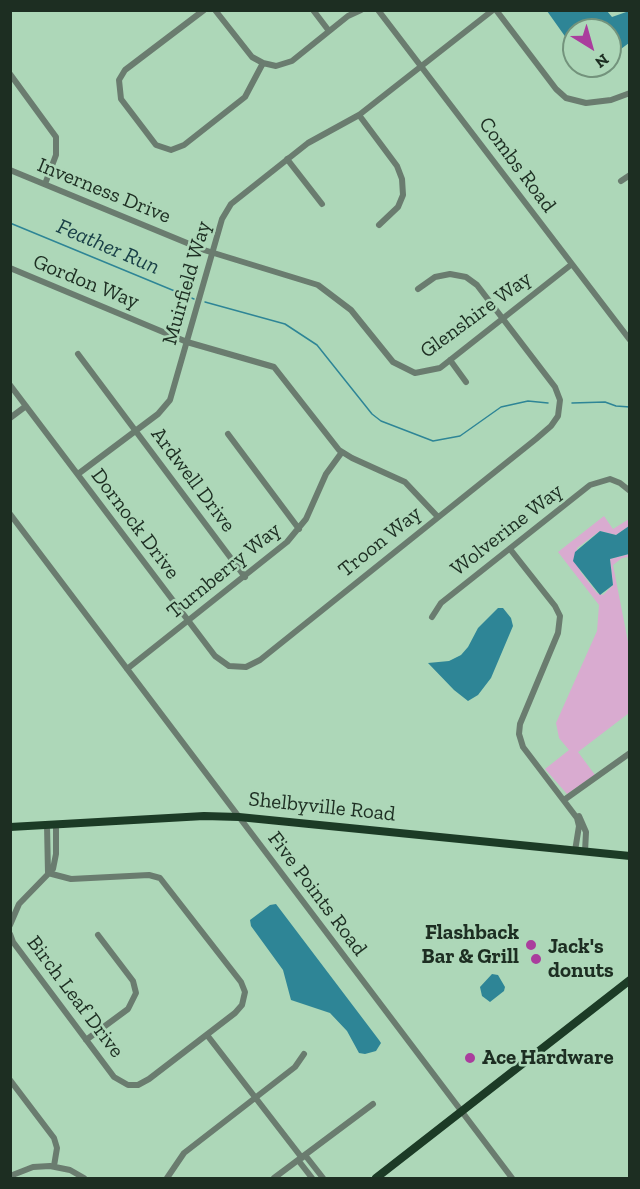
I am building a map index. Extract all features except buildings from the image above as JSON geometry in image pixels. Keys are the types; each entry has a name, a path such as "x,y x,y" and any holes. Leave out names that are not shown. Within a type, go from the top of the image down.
{"main road":[{"name":"Shelbyville Road","path":"10,827 196,816 239,817 630,856"},
{"path":"376,1179 630,980"}],"street":[{"path":"204,10 125,70 120,78 119,94 156,145 172,150 184,145 245,97 263,63"},
{"path":"215,10 249,54 263,63 276,66 291,61 349,13 361,10"},
{"path":"313,10 329,31"},
{"name":"Combs Road","path":"378,10 630,340"},
{"path":"495,10 554,88 567,98 586,103 611,100 630,93"},
{"name":"Muirfield Way","path":"78,474 161,411 170,400 228,207 286,159 308,143 358,115 495,10"},
{"path":"10,74 56,137 56,154 45,184"},
{"path":"358,115 396,164 403,181 403,195 398,207 379,225"},
{"path":"286,159 322,204"},
{"name":"Inverness Drive","path":"10,170 213,253 298,277 326,290 354,313 396,365"},
{"path":"621,181 630,175"},
{"name":"Glenshire Way","path":"396,365 410,372 422,373 435,370 572,264"},
{"name":"Gordon Way","path":"10,268 187,342 275,368 342,452 405,482 438,518"},
{"name":"Troon Way","path":"244,667 260,660 438,518 536,439 551,426 558,416 559,395 478,286 464,277 441,275 418,289"},
{"name":"Ardwell Drive","path":"78,354 245,577"},
{"path":"450,360 466,382"},
{"name":"Dornock Drive","path":"10,385 221,662 244,667"},
{"path":"10,418 26,406"},
{"path":"228,434 299,529"},
{"name":"Turnberry Way","path":"127,669 287,542 299,529 326,474 342,452"},
{"path":"611,471 610,479 630,491"},
{"name":"Wolverine Way","path":"432,617 441,603 590,485 610,479"},
{"name":"Five Points Road","path":"10,514 512,1179"},
{"path":"510,549 555,606 560,616 558,633 519,729 523,747 584,825 585,852"},
{"path":"564,800 630,753"},
{"path":"564,800 579,826 575,851"},
{"name":"Birch Leaf Drive","path":"10,925 15,909 56,863 52,825"},
{"path":"48,872 75,879 149,875 165,882 244,989 244,998 239,1010 207,1035 302,1158 323,1179"},
{"name":"Birch Leaf Drive","path":"10,934 13,942 116,1079 133,1085 149,1079 207,1035"},
{"path":"86,1040 128,1009 136,993 133,981 98,935"},
{"path":"167,1179 184,1153 295,1066 304,1054"},
{"path":"10,1080 54,1138 57,1148 54,1166"},
{"path":"274,1179 373,1104"},
{"path":"302,1158 312,1179"},
{"path":"10,1176 33,1167 54,1166 84,1179"}],"shaded area":[{"path":"604,516 613,529 629,519 629,526 616,535 600,531 577,548 580,571 597,593 603,595 613,585 610,559 629,554 629,557 622,558 613,565 629,647 629,713 578,752 595,775 567,794 545,769 569,750 559,738 556,723 597,631 599,605 558,552"}],"water":[{"path":"547,11 607,11 612,17 629,11 629,43 622,48 622,18 562,18 562,32"},
{"path":"629,526 629,554 610,559 613,585 600,595 573,561 575,552 600,531 616,535"},
{"path":"498,608 503,608 511,618 513,626 491,678 478,695 468,701 428,663 449,661 461,655 478,628"},
{"path":"276,904 379,1040 381,1043 376,1051 359,1053 347,1031 330,1013 291,1000 283,970 251,926 250,920 270,905"},
{"path":"492,974 498,975 505,987 504,991 490,1002 482,996 480,987"}],"waterway":[{"name":"Feather Run","path":"10,223 194,299"},
{"name":"Feather Run","path":"205,302 285,324 317,345 372,414 381,421 433,441 460,436 501,407 528,401 548,403"},
{"name":"Feather Run","path":"572,403 605,402 630,407"}],"place":[{"name":"Flashback Bar & Grill","path":"531,945"},
{"name":"Jack's donuts","path":"536,959"},
{"name":"Ace Hardware","path":"470,1058"}]}
